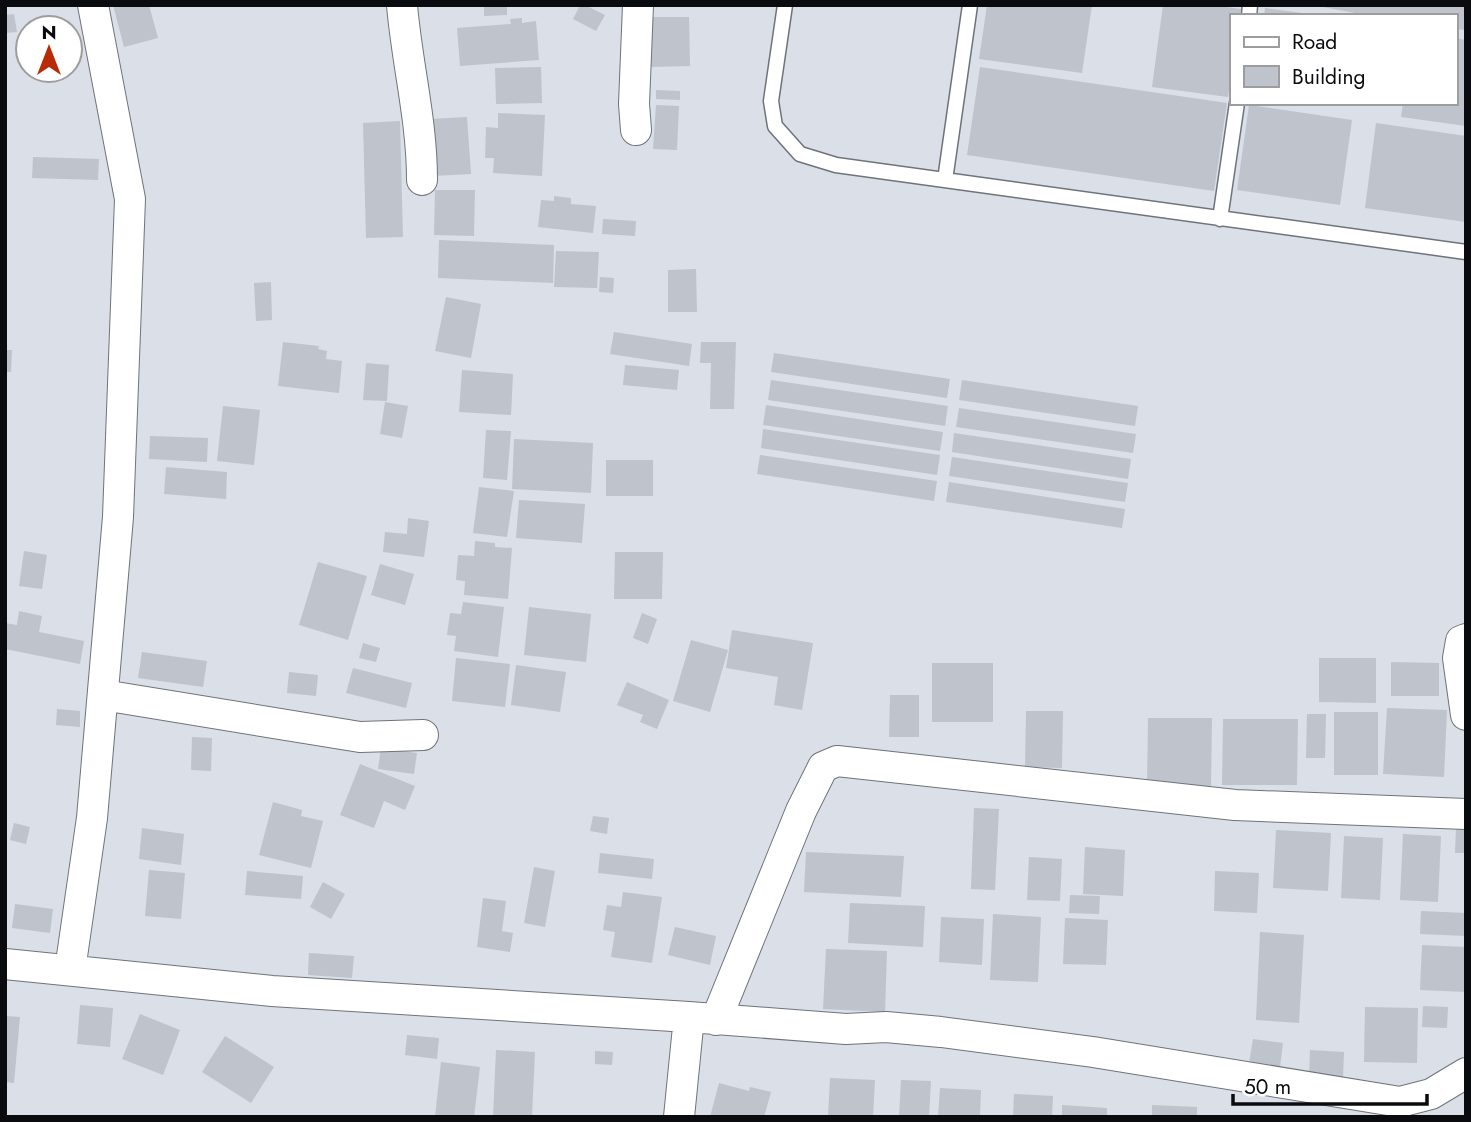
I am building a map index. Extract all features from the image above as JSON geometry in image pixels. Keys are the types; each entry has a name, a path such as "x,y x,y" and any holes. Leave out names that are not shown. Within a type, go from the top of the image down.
{"street":[{"path":"70,970 92,818 118,517 131,199 93,5"},
{"path":"402,5 405,37 415,86 422,180"},
{"path":"636,130 634,104 638,5"},
{"path":"1466,639 1461,641 1458,659 1466,715"},
{"path":"103,695 360,737 424,735"},
{"path":"679,1117 703,1018 823,767 837,761 1235,805 1466,814"},
{"path":"5,964 272,991 846,1029 886,1027 941,1032 1093,1052 1400,1102 1431,1094 1466,1073"}],"lane":[{"path":"785,5 771,101 775,126 800,154 836,165 1466,252"},
{"path":"945,180 970,5"},
{"path":"1220,219 1237,105"}],"building":[{"path":"113,5 149,5 158,38 124,47"},
{"path":"484,5 507,5 507,15 484,16"},
{"path":"580,5 605,15 596,31 573,19"},
{"path":"987,5 1092,5 1082,73 979,59"},
{"path":"1163,5 1212,5 1241,9 1240,14 1230,14 1228,97 1152,87"},
{"path":"1312,5 1466,5 1466,30 1457,29 1457,14 1360,14"},
{"path":"1265,8 1309,14 1264,14"},
{"path":"14,14 14,32 5,33 5,15"},
{"path":"650,17 689,17 690,66 650,67"},
{"path":"522,18 522,23 536,21 539,60 460,66 457,28 511,24 510,19"},
{"path":"1457,38 1466,40 1466,126 1401,117 1403,105 1457,105"},
{"path":"541,67 542,103 496,104 495,68"},
{"path":"980,67 1227,103 1214,191 967,155"},
{"path":"656,90 680,91 680,100 656,99"},
{"path":"656,105 679,106 677,150 653,149"},
{"path":"1249,105 1352,120 1340,205 1237,190"},
{"path":"498,113 545,115 542,176 493,173 494,158 485,158 486,127 498,128"},
{"path":"467,117 471,174 433,176 429,119"},
{"path":"400,121 403,237 366,238 363,123"},
{"path":"1376,123 1466,136 1466,222 1365,208"},
{"path":"33,157 99,159 98,180 32,178"},
{"path":"435,190 475,190 474,236 434,235"},
{"path":"554,196 571,198 571,204 596,206 593,233 538,227 541,200 554,201"},
{"path":"603,219 636,221 635,236 602,234"},
{"path":"439,240 554,245 553,283 438,278"},
{"path":"556,251 599,252 597,288 554,287"},
{"path":"696,269 697,312 668,312 668,270"},
{"path":"600,277 614,278 613,293 599,292"},
{"path":"271,282 272,320 256,321 254,283"},
{"path":"446,297 481,304 471,358 435,351"},
{"path":"614,332 692,344 689,366 610,354"},
{"path":"283,342 319,346 318,349 327,351 326,359 342,361 339,393 278,386"},
{"path":"701,342 736,342 734,409 710,409 711,363 700,363"},
{"path":"5,350 12,350 11,372 5,372"},
{"path":"774,353 950,379 947,398 771,372"},
{"path":"366,363 389,365 387,401 363,400"},
{"path":"625,365 679,370 677,390 623,385"},
{"path":"462,370 513,374 511,415 459,412"},
{"path":"771,380 948,406 945,426 768,400"},
{"path":"962,380 1138,406 1135,426 959,400"},
{"path":"385,402 408,406 402,438 380,434"},
{"path":"766,405 943,432 940,451 763,425"},
{"path":"223,406 260,410 254,465 217,461"},
{"path":"959,408 1136,434 1133,453 956,427"},
{"path":"763,429 940,455 937,475 761,448"},
{"path":"486,430 511,431 507,480 483,478"},
{"path":"954,433 1131,459 1128,479 952,452"},
{"path":"150,436 208,438 207,462 149,459"},
{"path":"514,439 593,443 591,493 512,489"},
{"path":"760,455 937,481 934,501 757,474"},
{"path":"952,457 1128,483 1125,502 949,476"},
{"path":"606,460 653,460 653,496 606,496"},
{"path":"166,467 227,472 226,499 164,494"},
{"path":"949,482 1125,509 1122,528 946,502"},
{"path":"479,487 514,491 507,537 473,533"},
{"path":"519,500 585,504 582,543 516,538"},
{"path":"408,518 429,521 424,557 383,552 385,532 407,534"},
{"path":"475,541 495,543 495,547 512,548 508,599 464,595 465,581 456,580 458,555 474,556"},
{"path":"24,551 47,555 42,589 19,586"},
{"path":"615,552 663,552 662,599 614,599"},
{"path":"318,562 367,576 348,640 299,625"},
{"path":"380,564 414,574 405,605 371,595"},
{"path":"463,602 504,607 498,657 454,651 456,636 447,635 450,613 461,614"},
{"path":"529,607 591,614 586,662 524,655"},
{"path":"19,611 42,616 39,632 84,641 80,664 5,649 5,623 17,625"},
{"path":"642,613 657,619 648,644 633,638"},
{"path":"732,630 813,643 802,710 774,705 778,677 726,668"},
{"path":"691,640 728,650 710,712 673,701"},
{"path":"363,643 380,648 376,662 359,658"},
{"path":"142,652 207,661 203,687 138,678"},
{"path":"456,658 510,664 505,707 452,701"},
{"path":"1319,658 1376,658 1376,703 1319,702"},
{"path":"1391,662 1439,663 1439,696 1391,696"},
{"path":"932,663 993,663 993,722 932,722"},
{"path":"516,665 566,672 560,712 511,705"},
{"path":"353,668 412,683 406,708 346,693"},
{"path":"289,672 318,675 316,696 287,693"},
{"path":"627,682 669,700 657,729 640,722 643,715 617,705"},
{"path":"890,695 919,695 919,737 889,737"},
{"path":"1387,708 1447,710 1444,777 1383,774"},
{"path":"57,709 80,711 80,727 56,725"},
{"path":"1026,711 1063,711 1062,768 1025,767"},
{"path":"1334,712 1378,712 1378,775 1334,775"},
{"path":"1307,714 1326,714 1325,758 1306,758"},
{"path":"1148,718 1212,718 1211,786 1147,786"},
{"path":"1223,719 1298,719 1297,785 1222,785"},
{"path":"192,737 212,738 211,771 191,770"},
{"path":"381,748 417,753 414,774 378,769"},
{"path":"360,764 415,786 405,810 384,801 374,828 340,815"},
{"path":"273,802 302,810 301,816 323,821 311,868 259,855"},
{"path":"974,808 999,809 995,890 971,889"},
{"path":"593,816 609,818 607,834 590,831"},
{"path":"14,823 30,827 26,844 10,840"},
{"path":"142,828 184,834 181,865 139,859"},
{"path":"1456,828 1466,829 1466,853 1455,853"},
{"path":"1276,830 1331,833 1328,891 1273,888"},
{"path":"1403,834 1441,836 1438,902 1400,900"},
{"path":"1344,836 1383,838 1380,900 1341,898"},
{"path":"1085,847 1125,850 1123,896 1083,894"},
{"path":"806,852 904,856 901,897 804,892"},
{"path":"600,853 654,859 652,879 598,873"},
{"path":"1029,857 1062,859 1060,901 1027,900"},
{"path":"534,867 555,871 545,927 524,923"},
{"path":"149,870 185,873 181,919 145,916"},
{"path":"247,871 303,876 301,899 245,895"},
{"path":"1215,871 1259,873 1257,913 1214,911"},
{"path":"323,882 345,894 331,919 310,907"},
{"path":"623,892 662,897 652,963 611,957 615,932 603,930 607,905 621,907"},
{"path":"1070,895 1100,896 1099,914 1069,913"},
{"path":"483,898 506,901 502,931 513,933 510,952 477,947"},
{"path":"850,903 925,906 923,947 848,943"},
{"path":"15,904 53,909 50,933 12,928"},
{"path":"1421,911 1466,913 1466,936 1420,934"},
{"path":"993,914 1041,917 1038,982 990,980"},
{"path":"941,917 984,919 982,965 939,962"},
{"path":"1065,918 1108,920 1106,965 1063,964"},
{"path":"675,927 716,936 710,965 668,955"},
{"path":"1260,932 1304,935 1299,1023 1256,1020"},
{"path":"1422,945 1466,947 1466,992 1420,990"},
{"path":"826,949 887,951 885,1012 823,1009"},
{"path":"309,953 354,956 352,978 308,975"},
{"path":"80,1005 113,1008 110,1047 77,1044"},
{"path":"1423,1006 1448,1007 1447,1028 1422,1027"},
{"path":"1365,1007 1418,1008 1417,1063 1364,1062"},
{"path":"140,1014 180,1030 163,1075 122,1059"},
{"path":"5,1016 20,1017 14,1083 5,1082"},
{"path":"407,1035 439,1038 437,1059 405,1055"},
{"path":"225,1036 274,1067 251,1103 202,1072"},
{"path":"1253,1039 1283,1043 1280,1067 1249,1063"},
{"path":"496,1050 535,1052 532,1117 493,1117"},
{"path":"1310,1050 1344,1052 1343,1078 1309,1076"},
{"path":"595,1051 613,1052 612,1065 595,1064"},
{"path":"441,1062 480,1067 474,1117 435,1117"},
{"path":"830,1078 875,1080 873,1117 828,1117"},
{"path":"901,1080 931,1081 929,1117 899,1117"},
{"path":"719,1083 749,1091 750,1087 771,1092 764,1117 710,1117"},
{"path":"940,1088 981,1090 980,1117 938,1117"},
{"path":"1014,1094 1053,1096 1052,1117 1013,1117"},
{"path":"1062,1105 1107,1108 1107,1117 1062,1117"},
{"path":"1152,1105 1197,1107 1197,1117 1152,1117"}]}
